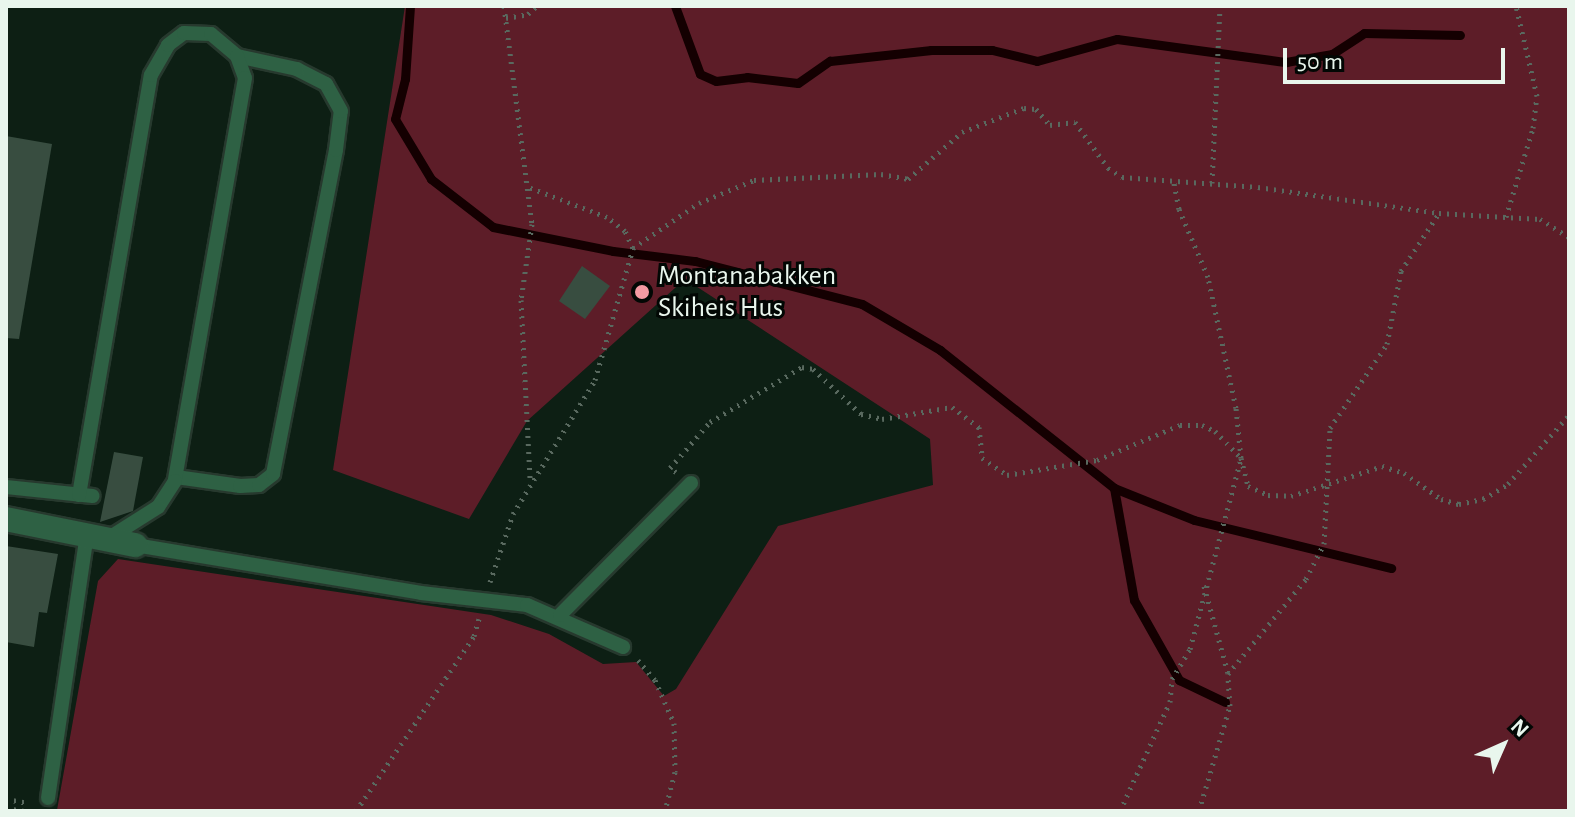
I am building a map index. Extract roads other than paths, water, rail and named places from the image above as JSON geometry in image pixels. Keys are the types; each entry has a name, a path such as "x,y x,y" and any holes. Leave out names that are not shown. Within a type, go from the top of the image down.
{"street":[{"path":"6,519 135,545"}],"lane":[{"path":"6,487 86,495 151,75 168,45 184,33 211,34 237,56 297,69 326,84 341,111 273,474 249,486 176,477"},
{"path":"48,798 97,537 158,507 176,477 245,78 237,56"},
{"path":"560,615 691,483"},
{"path":"135,545 421,593 486,597 560,615 623,647"}],"waterway":[{"path":"410,6 405,79 395,119 431,179 493,227 613,251 695,261 862,304 940,350 1114,488 1194,520 1391,568"},
{"path":"675,6 700,74 716,81 747,77 798,83 830,61 931,50 992,50 1037,61 1117,39 1286,62 1332,54 1364,33 1460,35"},
{"path":"1114,488 1134,600 1179,680 1225,702"}],"place":[{"name":"Montanabakken Skiheis Hus","path":"642,292"}]}
